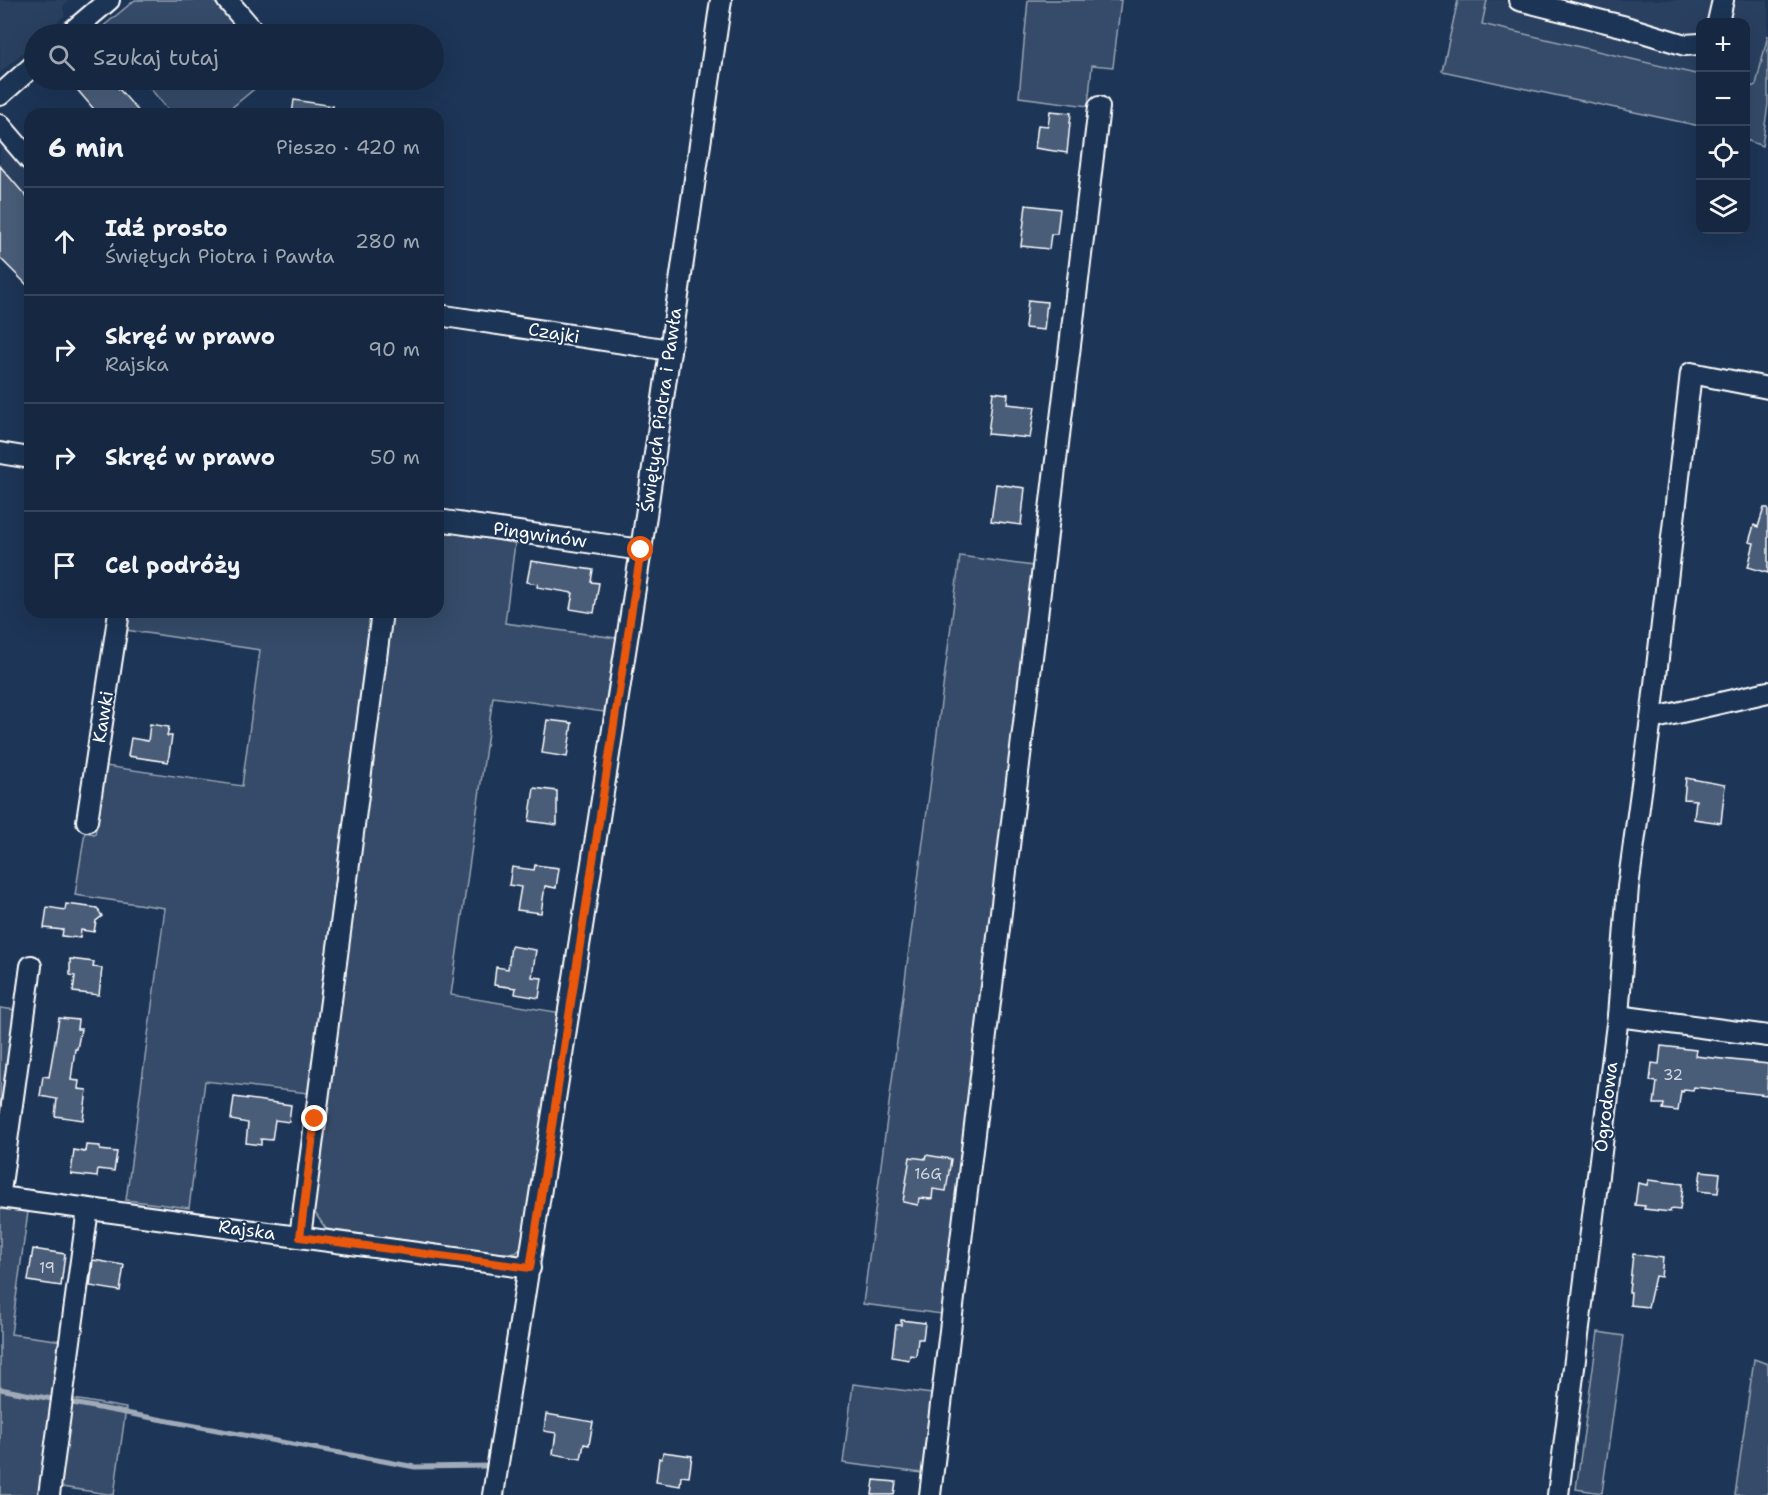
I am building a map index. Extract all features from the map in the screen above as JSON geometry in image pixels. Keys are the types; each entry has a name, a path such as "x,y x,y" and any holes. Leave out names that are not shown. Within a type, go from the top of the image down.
{"street":[{"path":"81,24 109,0"},
{"path":"227,0 247,24"},
{"name":"Świętych Piotra i Pawła","path":"493,1495 641,550 721,0"},
{"path":"1519,0 1626,27 1685,45 1696,44"},
{"path":"1719,18 1723,0"},
{"path":"0,95 24,74"},
{"path":"930,1495 1099,107"},
{"path":"0,125 24,153"},
{"name":"Czajki","path":"444,316 670,350"},
{"name":"Ogrodowa","path":"1558,1495 1618,1016 1628,887 1651,720 1691,373 1768,388"},
{"path":"0,453 24,457"},
{"name":"Pingwinów","path":"444,521 641,550"},
{"name":"Kawki","path":"87,821 118,618"},
{"path":"300,1237 381,618"},
{"path":"1651,720 1768,692"},
{"path":"0,1192 31,966"},
{"path":"1618,1016 1768,1036"},
{"name":"Rajska","path":"0,1197 530,1268"},
{"path":"49,1495 87,1209"}],"shaded area":[{"path":"0,0 69,0 63,6 65,15 55,24 24,24 24,52 0,73"},
{"path":"135,0 213,0 233,24 106,24"},
{"path":"1028,0 1121,0 1113,67 1092,65 1088,106 1019,97"},
{"path":"1458,0 1487,0 1482,24 1696,74 1696,125 1442,71"},
{"path":"1463,0 1768,0 1768,104 1750,119 1750,18 1696,18 1696,108 1455,32"},
{"path":"1768,35 1768,104 1762,146 1750,142 1750,87 1756,85"},
{"path":"152,90 253,90 231,108 167,108"},
{"path":"0,143 24,170 24,232 0,253"},
{"path":"444,532 515,543 505,623 616,638 604,712 493,697 451,995 562,1013 527,1242 516,1253 497,1253 326,1229 313,1210 389,618 444,618"},
{"path":"960,556 1033,566 942,1314 863,1304"},
{"path":"128,618 370,618 308,1093 205,1081 189,1208 126,1200 165,908 75,895 85,832 95,834 106,766 242,786 260,650 126,630"},
{"path":"0,1008 16,1010 0,1124"},
{"path":"0,1209 28,1212 11,1334 63,1341 44,1495 0,1495"},
{"path":"1598,1332 1624,1336 1602,1493 1576,1489"},
{"path":"1754,1359 1768,1364 1768,1495 1735,1495"},
{"path":"853,1384 932,1394 922,1473 843,1463"},
{"path":"68,1398 126,1408 114,1495 55,1486"}],"building":[{"path":"78,90 120,90 136,108 93,108"},
{"path":"294,100 333,106 333,108 293,108"},
{"path":"1050,111 1071,113 1067,153 1035,148 1038,125 1048,126"},
{"path":"0,166 24,194 24,282 0,258"},
{"path":"1026,205 1060,209 1057,234 1051,234 1049,249 1021,246"},
{"path":"1028,300 1047,302 1044,330 1025,328"},
{"path":"993,392 1008,394 1007,404 1035,407 1030,438 988,434"},
{"path":"996,484 1025,488 1021,525 991,521"},
{"path":"1764,508 1768,508 1768,573 1748,567 1754,543 1749,542 1754,525 1758,527"},
{"path":"531,561 593,570 591,582 599,583 594,613 570,609 573,593 537,587 538,584 527,582"},
{"path":"547,720 572,723 567,757 542,753"},
{"path":"150,724 169,727 167,736 172,736 168,762 128,756 131,738 148,741"},
{"path":"1686,778 1725,785 1721,823 1694,819 1696,800 1684,799"},
{"path":"534,788 557,791 557,825 529,821"},
{"path":"535,865 559,868 556,888 545,886 541,913 517,910 521,887 509,885 512,867 534,870"},
{"path":"66,904 97,908 102,916 96,921 94,932 81,930 80,938 62,936 63,930 44,928 47,907 65,910"},
{"path":"511,946 536,950 532,977 542,978 539,998 515,994 516,988 494,985 496,967 508,969"},
{"path":"70,959 94,962 93,967 102,968 99,995 73,992 75,976 70,975"},
{"path":"59,1018 78,1020 77,1029 81,1029 77,1049 75,1049 71,1080 79,1081 78,1089 87,1090 83,1120 55,1116 57,1099 40,1096 43,1076 49,1077"},
{"path":"1661,1046 1696,1050 1695,1056 1768,1064 1767,1095 1694,1087 1693,1090 1681,1091 1678,1111 1663,1109 1664,1104 1654,1104 1657,1082 1650,1081 1652,1063 1659,1064"},
{"path":"234,1097 291,1105 289,1122 275,1120 272,1140 261,1139 261,1145 246,1143 248,1123 231,1120"},
{"path":"86,1145 100,1146 100,1150 117,1152 114,1171 98,1169 97,1177 71,1174 74,1150 85,1152"},
{"path":"926,1155 951,1159 946,1191 933,1189 932,1199 919,1198 918,1205 903,1202 910,1157 925,1159"},
{"path":"1701,1171 1720,1173 1718,1193 1698,1191"},
{"path":"1648,1180 1683,1184 1680,1210 1671,1209 1670,1212 1644,1209 1645,1206 1635,1205 1638,1183 1647,1185"},
{"path":"33,1249 65,1254 61,1286 28,1281"},
{"path":"1633,1254 1663,1258 1661,1277 1655,1276 1648,1307 1630,1305"},
{"path":"93,1260 124,1265 120,1291 90,1286"},
{"path":"901,1320 925,1323 923,1339 918,1339 916,1356 910,1355 909,1360 892,1357 896,1325 901,1325"},
{"path":"546,1414 593,1422 589,1445 584,1444 581,1459 553,1454 556,1433 544,1431"},
{"path":"663,1452 692,1456 689,1477 681,1476 680,1486 656,1482 659,1458 662,1459"},
{"path":"874,1480 896,1482 894,1495 872,1495"}],"waterway":[{"path":"0,1389 52,1399"},
{"path":"67,1402 415,1467 489,1466"}],"route":[{"path":"315,1119 300,1237 530,1268 641,550"}]}
